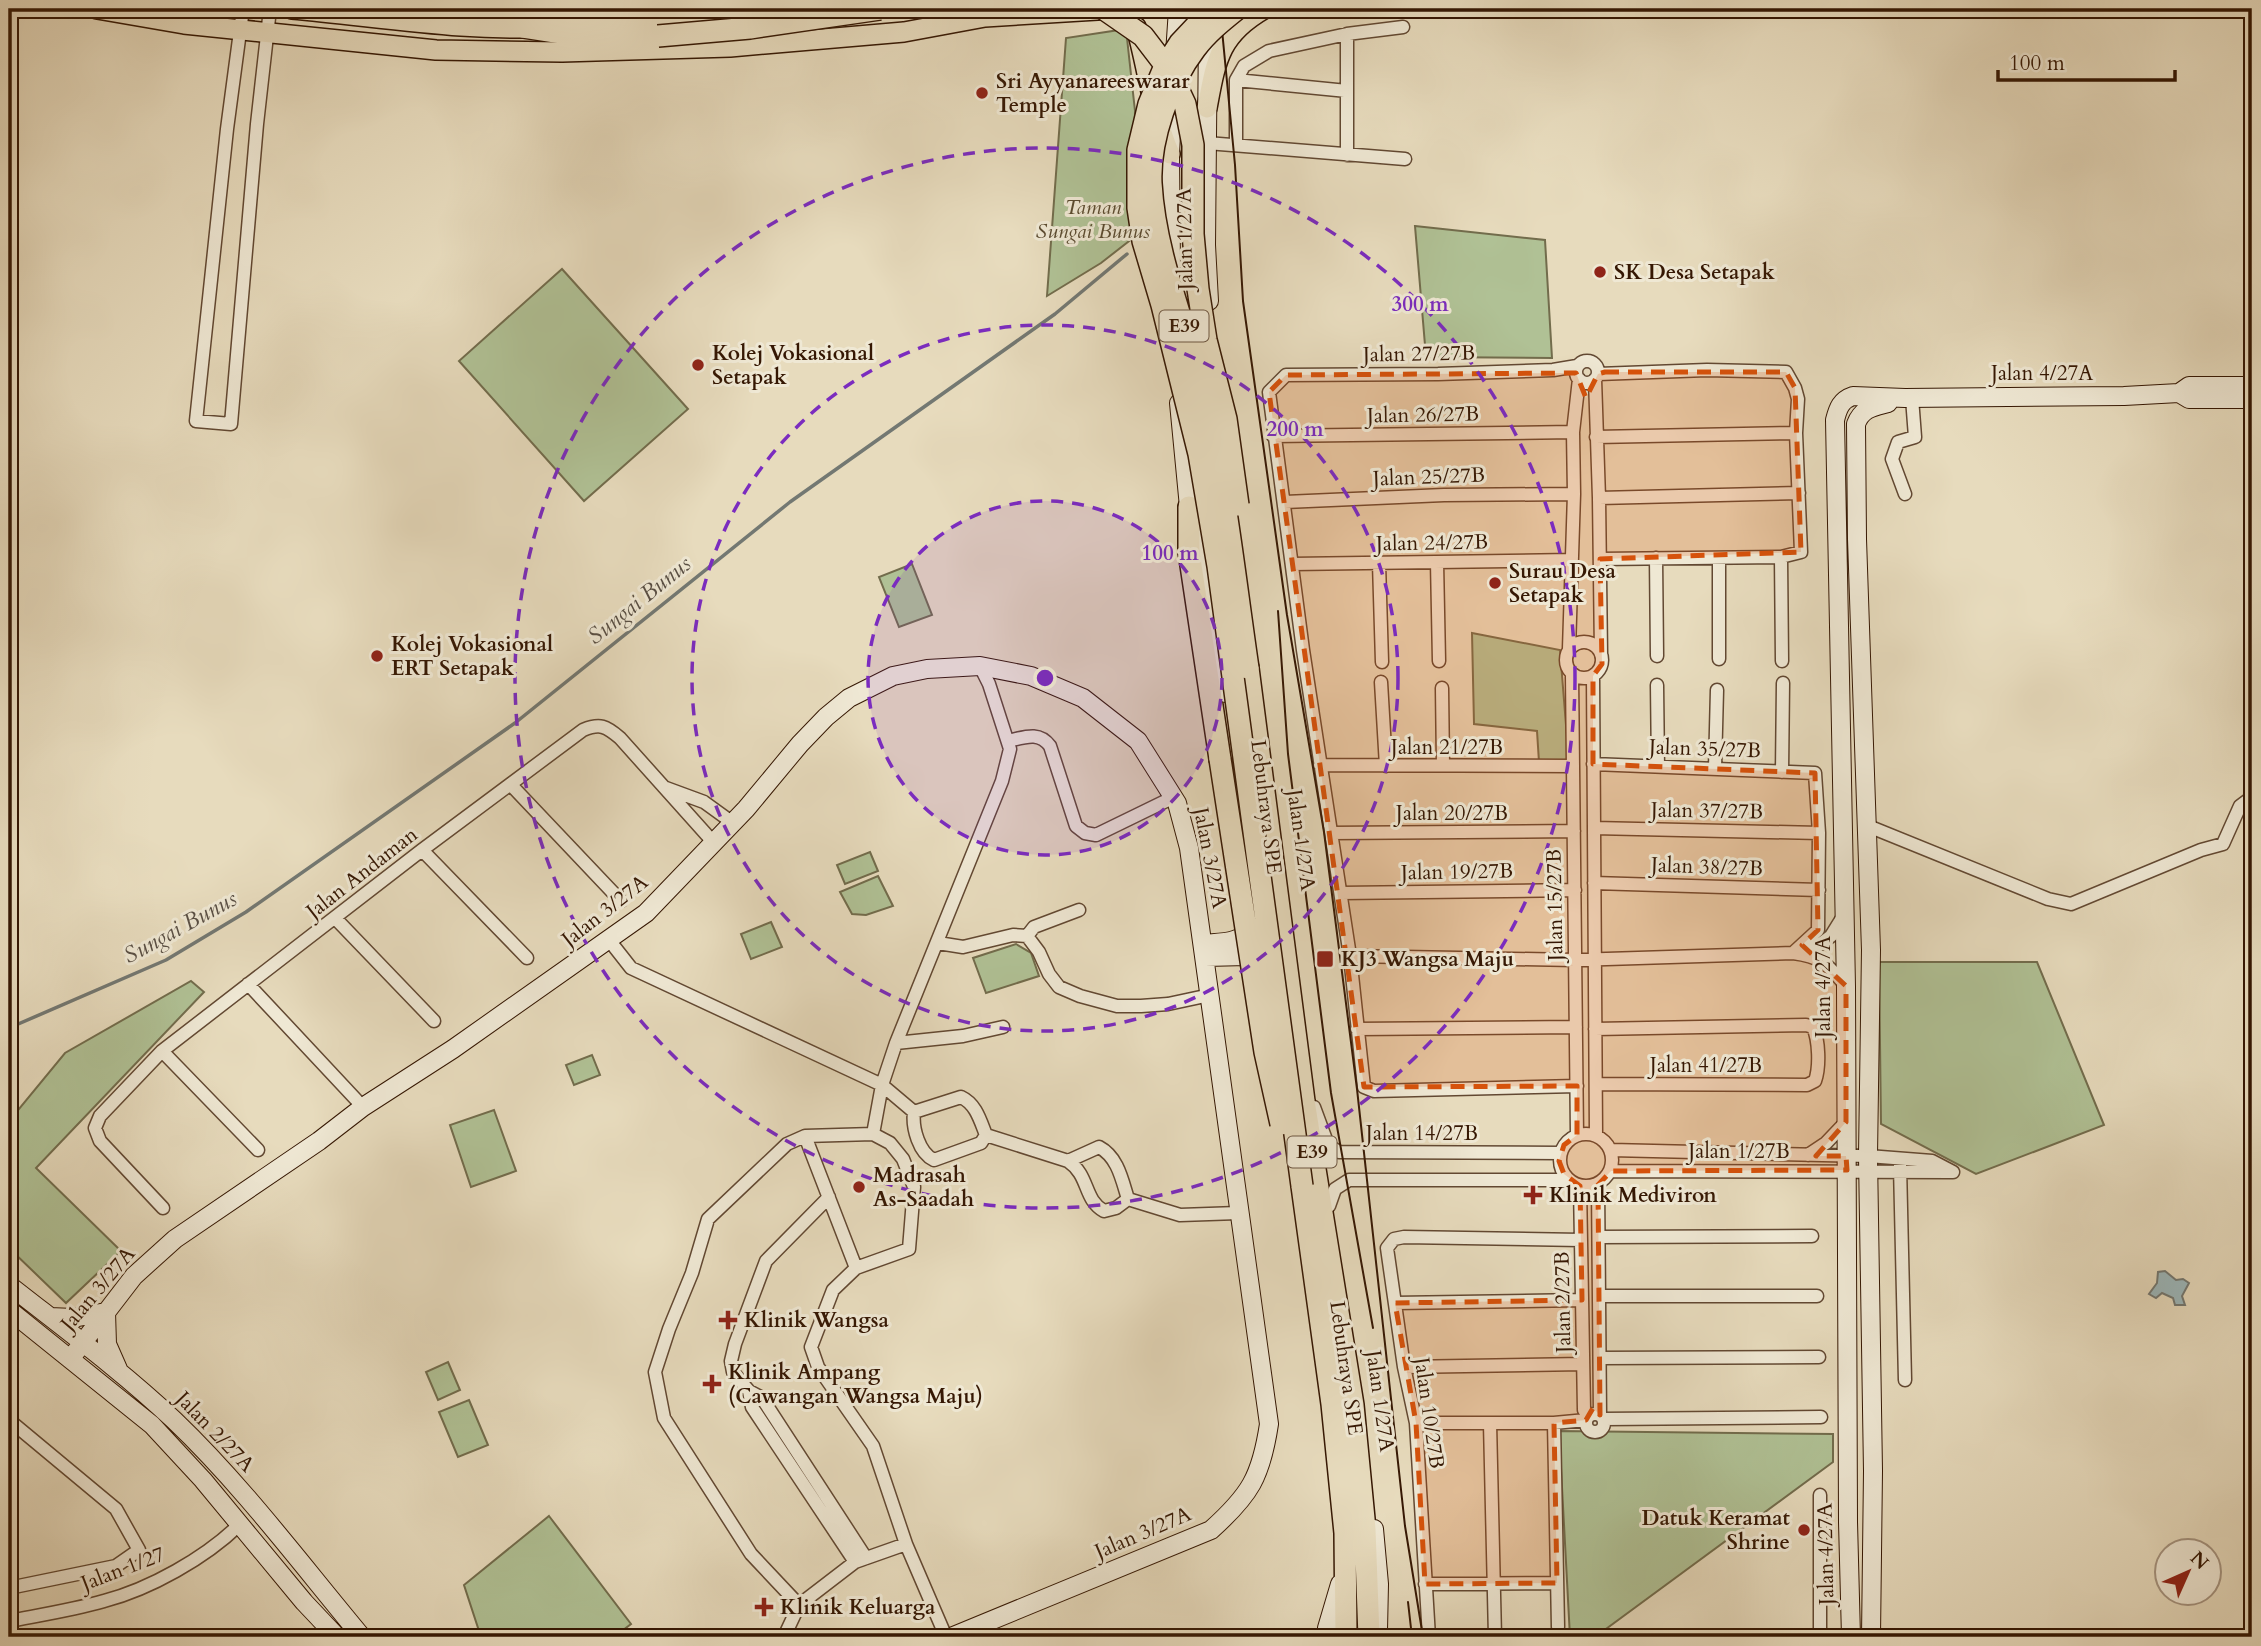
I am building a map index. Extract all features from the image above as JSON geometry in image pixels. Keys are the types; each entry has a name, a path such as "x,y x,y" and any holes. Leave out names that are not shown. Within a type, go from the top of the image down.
{"highway":[{"path":"523,27 575,35 658,36 750,28 880,9"},
{"name":"E39","path":"1104,9 1143,36 1169,70 1188,115 1193,145 1193,234 1198,289 1206,340 1226,419 1231,452 1244,569 1248,668"},
{"name":"Lebuhraya SPE","path":"1210,9 1180,43 1164,68 1149,104 1138,150 1138,208 1143,241 1188,403 1212,529 1332,1404 1346,1533 1346,1637"},
{"name":"Lebuhraya SPE","path":"1237,9 1211,30 1194,49 1181,71 1166,102 1156,139 1151,182 1158,236 1206,407 1226,514 1304,1101 1353,1405 1365,1529 1369,1637"},
{"path":"1189,507 1189,552 1265,1052 1282,1128 1302,1186"}],"main road":[{"path":"97,9 184,24 436,50 562,52 701,48 831,38 904,32 985,18 1116,9 1135,24 1150,93 1170,154"},
{"path":"292,9 463,26 523,27 650,19 726,9"},
{"path":"831,38 849,25 853,19 853,9"},
{"path":"1207,108 1217,61 1226,40 1244,21 1264,9"}],"street":[{"path":"243,9 227,129 197,421 231,424 257,124 270,9"},
{"name":"Jalan 1/27A","path":"1178,9 1170,154 1171,276 1176,373 1189,507 1201,558 1236,752 1337,1498 1340,1637"},
{"name":"Jalan 1/27A","path":"1210,9 1206,245 1214,373 1314,1107 1361,1425 1379,1584 1377,1637"},
{"path":"1236,144 1236,80 1244,66 1269,51 1347,34 1404,27"},
{"path":"1175,49 1183,36 1192,33 1199,35 1208,46"},
{"path":"1347,34 1347,155"},
{"path":"1236,80 1347,91"},
{"path":"1207,143 1405,159"},
{"path":"1587,360 1599,373 1596,437 1602,664 1593,677 1582,678 1572,675 1565,660 1569,649 1574,494 1573,432 1577,373 1587,360"},
{"name":"Jalan 27/27B","path":"1273,436 1269,392 1286,375 1553,370 1577,373"},
{"path":"1577,373 1587,383 1599,373 1707,370 1786,372 1798,399 1796,433 1801,552 1782,557 1600,559"},
{"name":"Jalan 4/27A","path":"1851,1637 1843,1170 1846,1122 1846,986 1835,420 1838,407 1846,398 1853,396 2124,396 2179,393 2189,386 2252,386"},
{"name":"Jalan 4/27A","path":"2179,393 2189,399 2252,399"},
{"path":"1905,494 1892,458 1898,442 1915,437 1908,398"},
{"name":"Jalan 4/27A","path":"1871,1637 1873,1471 1868,1163 1871,950 1861,678 1856,424 1858,417 1868,408 1908,398"},
{"name":"Jalan 26/27B","path":"1273,436 1573,432"},
{"path":"1596,437 1796,433"},
{"path":"1273,436 1350,956 1364,1087 1374,1091 1577,1086"},
{"path":"1599,498 1799,493"},
{"name":"Jalan 25/27B","path":"1284,502 1444,495 1574,494"},
{"path":"1782,557 1782,662"},
{"path":"1656,558 1657,656"},
{"path":"1719,558 1719,659"},
{"name":"Jalan 24/27B","path":"1292,564 1572,560"},
{"path":"1437,562 1439,661"},
{"path":"1379,563 1382,662"},
{"path":"1569,649 1580,642 1586,642 1601,653"},
{"path":"873,1134 883,1085 897,1043 1002,781 1010,749 989,684 980,666"},
{"name":"Jalan 3/27A","path":"71,1358 134,1276 175,1239 646,913 714,843 800,744 849,698 893,676 927,669 980,666 1031,676 1083,698 1138,741 1174,797 1189,848 1269,1424 1265,1450 1245,1497 1211,1530 948,1637"},
{"name":"Jalan 15/27B","path":"1572,675 1577,1135"},
{"name":"Jalan 15/27B","path":"1593,677 1596,1135"},
{"path":"1840,679 1861,678"},
{"path":"1381,682 1385,766"},
{"path":"1782,772 1783,683"},
{"path":"1657,685 1658,766"},
{"path":"1442,688 1443,765"},
{"path":"1714,768 1717,690"},
{"name":"Jalan Andaman","path":"163,1208 100,1141 96,1128 100,1116 162,1051 422,850 583,730 594,725 608,728 620,738 714,843"},
{"path":"1009,741 1034,735 1045,738 1076,826 1085,833 1096,835 1174,797"},
{"name":"Jalan 35/27B","path":"1593,764 1815,773 1819,833"},
{"name":"Jalan 21/27B","path":"1320,765 1573,766"},
{"path":"511,785 621,901"},
{"name":"Jalan Andaman","path":"663,787 704,802 733,822"},
{"path":"1868,826 2048,899 2071,904 2201,850 2224,844 2240,806 2252,797"},
{"name":"Jalan 37/27B","path":"1594,828 1819,833"},
{"name":"Jalan 20/27B","path":"1331,834 1574,831"},
{"path":"1800,954 1818,930 1819,833"},
{"path":"422,850 527,958"},
{"name":"Jalan 38/27B","path":"1594,883 1819,890"},
{"name":"Jalan 19/27B","path":"1341,892 1574,890"},
{"path":"1027,936 1034,927 1079,910"},
{"path":"1204,951 1241,938 1252,926 1256,910"},
{"path":"1800,954 1830,936 1845,912"},
{"path":"336,919 434,1021"},
{"path":"938,943 963,947 1013,935 1027,936 1059,987 1117,1006 1168,1004 1210,995"},
{"path":"609,940 631,968 883,1085 914,1112"},
{"path":"1204,951 1247,956 1254,960 1266,975"},
{"path":"1350,956 1575,960 1800,954 1816,956 1830,967 1846,986"},
{"path":"248,984 363,1107"},
{"name":"Jalan 41/27B","path":"1595,1029 1806,1024 1813,1027 1816,1034 1817,1074 1815,1080 1807,1085 1596,1084"},
{"path":"897,1043 963,1036 1003,1027"},
{"path":"1357,1029 1576,1027"},
{"path":"162,1051 257,1150"},
{"path":"914,1112 961,1097 969,1100 986,1135 1068,1161 1079,1168 1097,1207 1104,1211 1116,1208 1128,1199"},
{"name":"Jalan 14/27B","path":"1314,1107 1328,1145 1339,1152 1560,1153"},
{"path":"914,1112 913,1122 921,1146 928,1157 934,1160 981,1143 986,1135"},
{"path":"1808,1156 1826,1143 1846,1122"},
{"path":"799,1605 751,1554 664,1418 655,1372 692,1273 708,1219 787,1144 805,1136 873,1134 890,1143 903,1160 914,1187 913,1227 909,1249 856,1268 833,1290 811,1347 818,1367 873,1446 906,1544 948,1637"},
{"path":"1329,1206 1335,1189 1349,1180 1598,1184 1611,1171 1611,1150 1596,1135 1577,1135 1569,1139 1560,1153 1561,1169 1575,1183"},
{"path":"805,1136 856,1268"},
{"path":"1068,1161 1099,1147 1108,1152 1115,1162 1128,1199"},
{"name":"Jalan 1/27B","path":"1611,1150 1808,1156 1843,1170"},
{"name":"Jalan 1/27B","path":"1611,1171 1843,1170 1868,1163 1900,1165 1932,1161 1956,1173"},
{"path":"1900,1165 1905,1380"},
{"name":"Jalan 2/27B","path":"1575,1183 1581,1240 1584,1410 1595,1420"},
{"name":"Jalan 2/27B","path":"1595,1420 1600,1358 1598,1184"},
{"path":"829,1197 766,1261 731,1361 733,1372 749,1391 762,1398 861,1560"},
{"path":"1128,1199 1180,1215 1238,1213"},
{"path":"1599,1237 1812,1236"},
{"name":"Jalan 10/27B","path":"1429,1637 1416,1423 1404,1367 1387,1248 1394,1239 1404,1237 1581,1240"},
{"name":"Jalan 2/27A","path":"9,1285 119,1371 174,1420 216,1463 362,1637"},
{"path":"1599,1296 1817,1296"},
{"path":"1395,1303 1582,1300"},
{"name":"Jalan 2/27A","path":"9,1310 152,1425 203,1480 304,1602 337,1637"},
{"path":"50,1317 73,1318 106,1312 107,1343 119,1371"},
{"path":"1600,1358 1819,1357"},
{"path":"1404,1367 1583,1364"},
{"path":"1416,1423 1821,1417"},
{"path":"9,1420 116,1509 139,1550 116,1566 9,1588"},
{"path":"1490,1423 1495,1637"},
{"path":"1554,1423 1558,1626"},
{"path":"1820,1495 1820,1637"},
{"name":"Jalan 1/27","path":"9,1621 105,1601 139,1588 194,1561 239,1525"},
{"path":"784,1637 799,1605 861,1560 906,1544"},
{"path":"1425,1584 1558,1583"},
{"path":"1327,1637 1327,1628 1340,1584"},
{"path":"1379,1584 1384,1637"}],"highlighted area":[{"path":"1605,372 1786,372 1795,388 1801,552 1600,559 1602,664 1593,676 1593,764 1815,773 1818,930 1802,945 1846,986 1846,1122 1816,1156 1846,1156 1847,1170 1611,1171 1598,1185 1600,1415 1593,1408 1586,1420 1554,1423 1557,1583 1425,1584 1416,1423 1395,1303 1582,1300 1580,1186 1564,1174 1559,1161 1564,1145 1577,1135 1577,1086 1364,1087 1269,392 1286,375 1576,373 1586,398 1598,374"}],"green space":[{"name":"Taman Sungai Bunus","path":"1126,29 1135,111 1133,238 1101,263 1047,296 1066,38"},
{"path":"1415,226 1545,240 1552,358 1426,357"},
{"path":"562,269 688,409 584,501 459,361"},
{"path":"912,564 932,615 899,627 879,577"},
{"path":"1472,633 1560,650 1569,763 1539,762 1537,731 1474,724"},
{"path":"870,852 878,871 845,884 837,865"},
{"path":"878,876 893,906 866,915 852,914 840,892"},
{"path":"771,922 782,947 751,959 741,934"},
{"path":"1016,944 1031,953 1039,976 986,993 973,958"},
{"path":"1879,962 2037,962 2104,1125 1976,1174 1881,1124"},
{"path":"191,981 204,992 36,1168 121,1251 66,1303 9,1248 9,1121 65,1053"},
{"path":"592,1055 600,1075 574,1085 566,1065"},
{"path":"494,1110 516,1171 471,1187 450,1125"},
{"path":"448,1362 460,1390 438,1400 426,1372"},
{"path":"469,1400 488,1445 458,1457 439,1412"},
{"path":"1559,1431 1833,1434 1833,1462 1595,1637 1570,1637"},
{"path":"549,1516 631,1624 614,1637 481,1637 464,1585"}],"water":[{"path":"2165,1271 2176,1280 2183,1279 2189,1283 2182,1296 2185,1305 2175,1305 2173,1298 2162,1293 2156,1298 2149,1294 2157,1283 2158,1272"}],"waterway":[{"name":"Sungai Bunus","path":"9,1028 166,960 246,912 515,723 790,502 1055,314 1127,254"}],"tram line":[{"path":"1220,9 1235,165 1243,301 1287,615 1324,832 1357,1089 1405,1526 1423,1637"},
{"path":"1278,611 1288,754 1331,1093 1373,1328"},
{"path":"1408,1602 1412,1637"}],"place":[{"name":"Sri Ayyanareeswarar Temple","path":"982,93"},
{"name":"SK Desa Setapak","path":"1600,272"},
{"name":"Kolej Vokasional Setapak","path":"698,365"},
{"name":"Surau Desa Setapak","path":"1495,583"},
{"name":"Kolej Vokasional ERT Setapak","path":"377,656"},
{"name":"KJ3 Wangsa Maju","path":"1325,959"},
{"name":"Madrasah As-Saadah","path":"859,1187"},
{"name":"Klinik Mediviron","path":"1533,1195"},
{"name":"Klinik Wangsa","path":"728,1320"},
{"name":"Klinik Ampang (Cawangan Wangsa Maju)","path":"712,1384"},
{"name":"Datuk Keramat Shrine","path":"1804,1530"},
{"name":"Klinik Keluarga","path":"764,1607"}]}
